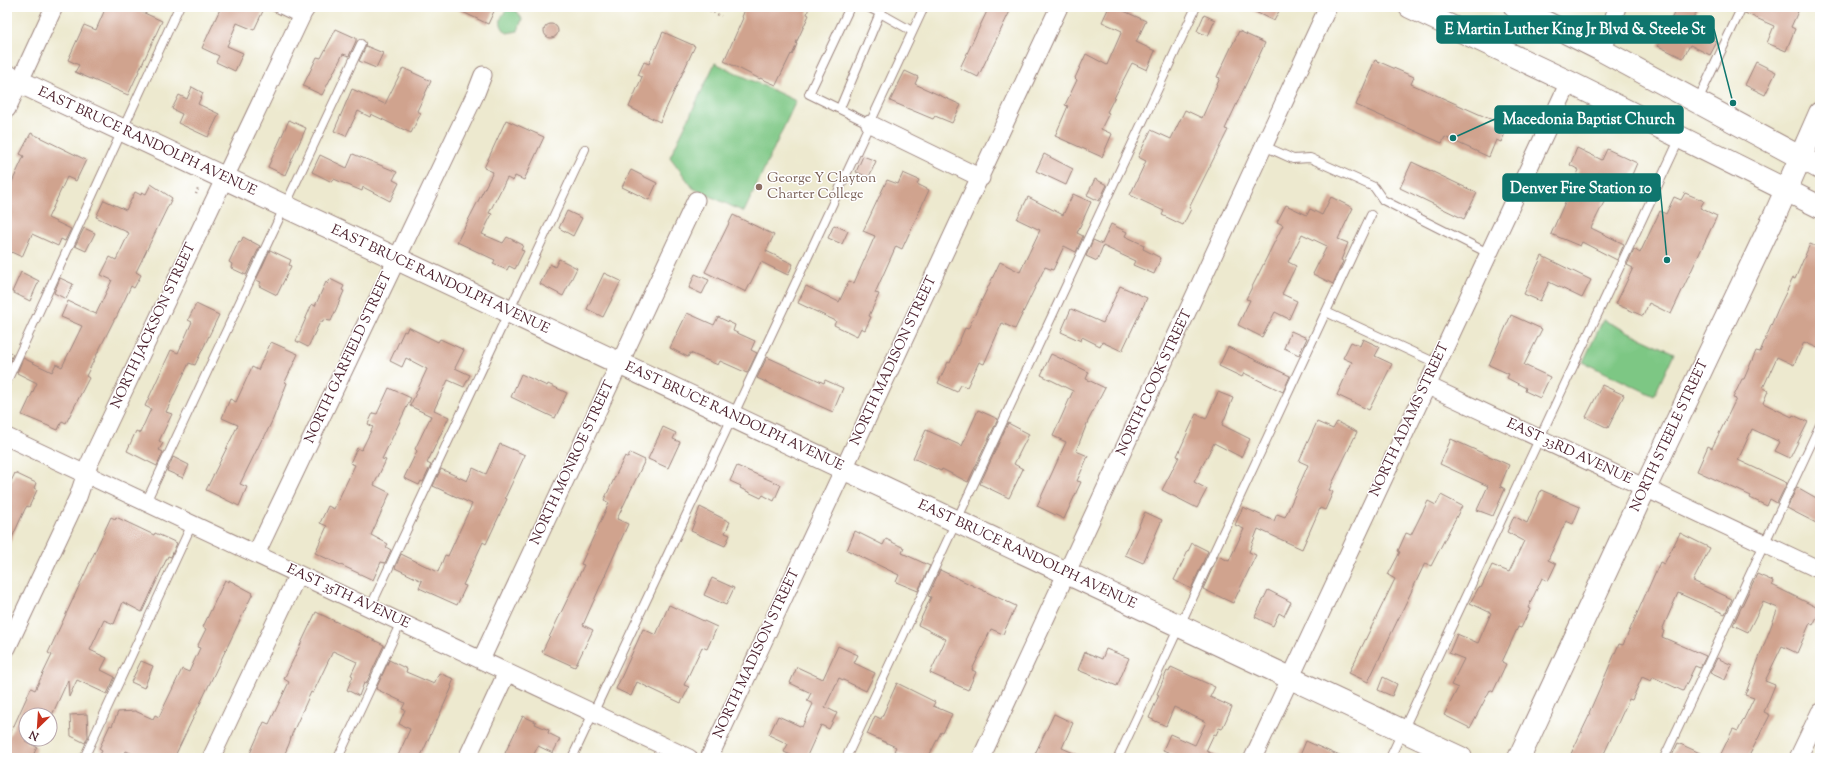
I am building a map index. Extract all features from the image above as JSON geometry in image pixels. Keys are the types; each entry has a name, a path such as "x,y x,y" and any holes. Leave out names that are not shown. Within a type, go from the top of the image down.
{"street":[{"path":"7,109 13,79 54,7"},
{"name":"NORTH MADISON STREET","path":"709,758 981,178 1059,7"},
{"name":"NORTH COOK STREET","path":"981,758 1328,7"},
{"path":"1410,7 1568,82 1820,207"},
{"path":"1515,7 1606,41 1697,102 1820,168"},
{"path":"1606,41 1616,7"},
{"name":"NORTH JACKSON STREET","path":"7,648 78,497 85,473 223,178 303,13"},
{"name":"NORTH GARFIELD STREET","path":"256,554 476,93 483,75"},
{"name":"EAST BRUCE RANDOLPH AVENUE","path":"13,79 1461,758"},
{"name":"NORTH ADAMS STREET","path":"1253,758 1568,82"},
{"name":"NORTH STEELE STREET","path":"1519,758 1786,190 1820,113"},
{"path":"870,124 981,178"},
{"name":"NORTH MONROE STREET","path":"480,660 696,200"},
{"name":"EAST 33RD AVENUE","path":"1426,385 1820,570"},
{"name":"EAST 35TH AVENUE","path":"7,437 689,758"},
{"path":"211,758 298,574"},
{"path":"467,758 507,672"},
{"path":"1798,758 1820,712"}],"lane":[{"path":"7,381 121,130 179,7"},
{"path":"275,7 303,13"},
{"path":"850,7 809,94 870,124"},
{"path":"868,7 882,10 912,31"},
{"path":"572,758 924,7"},
{"path":"846,758 1196,7"},
{"path":"1697,102 1742,7"},
{"path":"840,108 882,10"},
{"path":"146,502 361,44"},
{"path":"1390,758 1538,438 1680,138"},
{"path":"1264,146 1293,159 1310,158 1374,187 1383,200 1488,253"},
{"path":"370,608 507,311 585,149"},
{"path":"1118,758 1371,215"},
{"path":"1326,312 1436,363"},
{"path":"1664,758 1820,425"},
{"path":"84,758 192,524"},
{"path":"338,758 400,622"}],"path":[{"path":"703,7 721,16"},
{"path":"196,194 199,187"}],"green space":[{"path":"507,10 517,11 522,19 518,31 507,33 502,28 501,19"},
{"path":"715,63 796,101 744,212 693,188 670,157"},
{"path":"1603,320 1674,353 1654,396 1583,362"}],"building":[{"path":"106,7 131,7 162,21 128,95 75,72 79,65 68,60 84,25 96,30"},
{"path":"221,7 254,7 263,11 254,30 237,23 227,46 243,53 235,71 216,62 219,56 202,48"},
{"path":"452,7 496,7 488,24"},
{"path":"746,7 809,7 807,14 809,15 796,43 797,44 776,85 760,79 724,61 743,18 742,17"},
{"path":"989,7 1012,7 978,77 960,68"},
{"path":"1109,7 1115,7 1146,21 1136,42 1155,51 1147,70 1132,63 1107,112 1109,113 1101,129 1112,134 1102,157 1055,136 1068,106 1065,105 1077,80 1075,78 1086,54 1107,65 1122,31 1102,22"},
{"path":"1245,7 1281,7 1274,21"},
{"path":"1677,7 1699,7 1690,25 1714,37 1713,40 1717,42 1710,55 1690,45 1683,58 1658,46"},
{"path":"1747,7 1800,7 1791,27 1795,29 1786,51 1767,43 1774,26 1745,13"},
{"path":"1204,15 1215,20 1208,36 1197,31"},
{"path":"551,24 556,26 558,31 556,36 551,38 546,36 544,31 546,26"},
{"path":"336,29 356,38 356,41 349,56 343,54 322,95 303,86 317,57 321,58"},
{"path":"1239,31 1265,43 1225,129 1228,130 1189,208 1191,209 1183,225 1162,215 1164,211 1130,195 1146,161 1138,157 1151,130 1171,139 1185,110 1202,118 1220,78 1217,77"},
{"path":"663,32 695,46 660,122 629,107 642,77 638,75 644,62 649,64"},
{"path":"366,46 383,53 376,68 359,61"},
{"path":"1375,60 1414,77 1411,84 1508,127 1501,142 1496,140 1489,157 1445,137 1442,143 1356,105"},
{"path":"1756,62 1776,72 1765,95 1745,85"},
{"path":"403,68 431,81 417,111 421,113 411,133 371,114 370,117 358,111 346,136 334,131 352,89 385,104"},
{"path":"905,71 918,77 915,84 961,105 952,123 935,116 933,119 890,101"},
{"path":"192,87 203,93 198,104 219,114 208,137 178,123 182,114 172,109 179,95 187,99"},
{"path":"289,120 306,128 285,175 268,167"},
{"path":"506,120 544,137 524,180 515,176 513,181 507,178 489,213 492,214 482,234 503,243 507,237 523,245 521,250 524,251 515,269 509,266 507,270 493,264 495,260 457,242 493,172 484,168"},
{"path":"31,133 86,160 76,181 67,177 48,218 71,229 65,241 61,239 58,246 32,234 22,257 7,250 7,193 24,156 20,154"},
{"path":"1577,148 1602,160 1607,149 1637,163 1622,198 1609,192 1591,228 1624,244 1617,260 1582,242 1580,246 1551,234 1579,170 1570,165"},
{"path":"353,154 397,172 393,180 399,183 390,201 363,187 362,191 334,179 332,182 312,172 320,155 347,168"},
{"path":"1044,154 1073,169 1066,185 1036,171"},
{"path":"863,156 876,161 869,177 856,172"},
{"path":"1412,162 1477,193 1464,219 1400,188"},
{"path":"631,170 657,183 649,200 622,187"},
{"path":"903,173 919,180 917,184 929,190 902,249 896,246 875,293 879,294 869,316 871,317 865,330 861,328 857,336 834,325 836,321 798,303 806,286 839,302 849,281 854,283 875,236 863,231 887,180 898,184"},
{"path":"1095,179 1107,185 1099,201 1087,195"},
{"path":"151,184 172,198 136,272 141,275 134,288 131,286 86,376 89,378 66,423 62,421 58,430 22,415 37,383 17,373 23,358 52,372 56,364 62,367 82,326 61,317 68,301 96,314 112,280 101,275 110,257 116,260 129,233 96,217 104,200 126,210 135,192 141,195 142,192 146,194"},
{"path":"1685,193 1704,201 1700,208 1717,216 1671,314 1649,303 1643,316 1616,304 1633,268 1627,265 1634,249 1640,253 1660,211 1666,214 1674,197 1681,200"},
{"path":"1073,194 1091,202 1077,233 1083,236 1076,252 1064,246 1053,270 1045,267 1015,329 1002,323 984,364 979,362 967,387 961,385 957,392 938,383 948,362 950,363 965,328 968,329 1000,262 1020,272 1040,230 1017,219 1028,197 1063,215"},
{"path":"1331,197 1353,208 1338,239 1348,243 1341,260 1343,261 1333,284 1313,274 1327,246 1302,234 1288,262 1296,266 1282,294 1297,301 1289,319 1275,312 1262,337 1238,325 1250,300 1246,299 1283,225 1277,222 1286,205 1307,215 1310,209 1322,215"},
{"path":"567,211 582,218 573,236 559,228"},
{"path":"733,215 774,235 766,251 793,264 788,275 761,262 746,292 705,272"},
{"path":"1111,224 1127,232 1125,236 1144,245 1143,249 1161,258 1154,274 1133,265 1135,261 1103,246 1097,261 1086,256 1093,240 1102,244"},
{"path":"834,225 848,231 842,244 828,238"},
{"path":"84,228 95,233 86,251 75,246"},
{"path":"243,237 260,246 246,275 231,268 232,264 229,262 239,241 241,242"},
{"path":"1810,244 1820,248 1820,349 1804,342 1794,365 1777,357 1763,388 1768,391 1763,403 1792,417 1793,415 1808,422 1790,458 1775,451 1780,442 1752,429 1738,460 1787,483 1777,503 1770,499 1767,506 1750,498 1751,496 1697,471 1708,446 1712,448 1736,399 1733,398 1742,379 1744,379 1756,351 1760,352 1778,309 1793,278 1795,279"},
{"path":"270,250 291,260 289,265 291,266 277,295 259,286 261,282 256,280"},
{"path":"1542,256 1591,280 1582,298 1549,282 1540,301 1524,294"},
{"path":"559,259 577,268 563,296 540,284 550,264 555,267"},
{"path":"21,272 39,281 30,301 12,292"},
{"path":"604,273 621,281 603,317 587,309"},
{"path":"695,274 709,280 702,294 689,288"},
{"path":"60,278 73,284 66,299 54,293"},
{"path":"330,279 344,286 342,290 344,291 331,321 323,320 320,322 308,347 296,341 312,304 315,306 326,282 328,284"},
{"path":"1120,286 1147,298 1122,351 1102,342 1100,346 1082,337 1081,341 1061,332 1071,309 1103,323"},
{"path":"196,304 219,315 195,365 189,363 166,412 172,414 159,441 163,443 159,450 163,452 157,466 127,451 136,431 140,433 151,409 145,406 171,350 178,353 192,322 188,320"},
{"path":"687,313 714,325 718,317 735,325 733,331 755,341 751,350 757,353 747,373 720,361 718,365 690,353 688,357 670,348"},
{"path":"1511,315 1542,329 1524,365 1550,377 1540,398 1525,391 1526,388 1507,378 1509,374 1489,365"},
{"path":"408,327 438,342 440,339 464,350 455,368 470,375 464,387 448,380 434,410 449,417 427,463 431,465 423,482 421,481 419,485 404,478 417,451 415,449 431,416 410,406 427,369 406,358 402,367 390,361 404,331 406,332"},
{"path":"1291,331 1307,338 1299,355 1284,348"},
{"path":"1363,339 1380,347 1375,356 1392,364 1369,410 1337,395 1352,362 1343,358 1351,342 1360,346"},
{"path":"271,342 298,354 285,382 287,383 273,419 240,484 247,487 239,506 206,490 238,425 222,418 230,399 236,402 252,367 258,370"},
{"path":"1228,347 1290,376 1283,392 1244,373 1242,377 1219,366"},
{"path":"7,351 13,354 7,368"},
{"path":"1051,354 1089,372 1086,379 1105,388 1088,421 1076,451 1088,456 1077,481 1081,482 1064,519 1037,506 1066,442 1053,436 1073,391 1041,375"},
{"path":"767,357 824,383 825,380 843,388 833,412 757,378"},
{"path":"521,374 567,393 555,418 511,397"},
{"path":"1602,385 1624,395 1608,428 1586,417"},
{"path":"389,388 411,398 382,459 386,460 374,485 390,493 371,535 388,544 386,547 391,550 385,563 381,562 373,580 315,553 327,526 320,523 328,506 334,509 355,465 350,463 357,448 362,449 373,427 368,424 373,413 377,414"},
{"path":"1218,392 1233,398 1222,425 1250,439 1241,457 1214,443 1194,482 1207,489 1197,508 1162,490 1179,457 1177,456 1196,414 1206,419"},
{"path":"978,410 998,419 968,482 942,469 941,471 913,458 926,430 962,446"},
{"path":"1317,422 1333,429 1337,422 1357,432 1329,490 1333,492 1325,510 1320,508 1302,549 1258,529 1249,552 1256,555 1233,603 1203,589 1218,556 1229,561 1244,529 1235,525 1243,507 1274,521 1277,514 1285,517 1308,465 1299,461"},
{"path":"1008,423 1029,434 1014,464 1023,469 1009,498 980,484"},
{"path":"663,427 676,433 673,439 680,442 668,468 648,459"},
{"path":"1451,439 1509,465 1500,486 1505,489 1493,516 1477,510 1488,486 1440,464"},
{"path":"500,444 525,455 486,544 483,542 463,585 466,586 457,605 419,588 422,581 395,568 401,554 438,572 445,555 448,556 472,504 433,486 441,469 467,481 473,468 486,474"},
{"path":"630,453 645,460 617,519 628,524 583,625 593,630 575,667 542,652 584,565 581,564 609,503 604,500 625,456 628,458"},
{"path":"173,457 189,465 183,478 167,471"},
{"path":"737,466 781,485 774,501 763,495 761,498 740,488 741,486 730,481"},
{"path":"15,473 36,483 34,488 37,490 29,507 27,506 25,509 7,549 7,490"},
{"path":"1797,487 1820,500 1820,525 1787,508"},
{"path":"1541,490 1580,507 1573,524 1566,521 1548,560 1556,564 1548,581 1542,578 1528,608 1530,609 1522,626 1521,628 1518,627 1502,662 1506,664 1493,692 1490,690 1470,728 1444,715 1458,688 1451,685 1464,659 1449,653 1457,634 1478,643 1491,613 1470,603 1479,587 1481,588 1492,565 1509,572 1524,541 1507,532 1514,516 1527,523"},
{"path":"1441,495 1462,506 1431,566 1425,563 1368,682 1349,673 1395,579 1388,575 1400,552 1398,551 1406,533 1411,535 1428,501 1436,505"},
{"path":"700,507 730,522 725,533 730,535 725,546 691,531"},
{"path":"1145,512 1162,520 1143,563 1125,555"},
{"path":"111,517 115,519 116,517 154,535 155,533 177,543 171,557 168,556 142,612 123,602 114,624 104,620 90,650 107,658 101,670 115,677 107,694 77,680 69,697 68,680 56,707 22,707 31,688 35,690 52,655 48,653"},
{"path":"855,531 883,545 886,539 904,548 902,553 930,566 918,591 896,582 899,575 847,550"},
{"path":"1680,533 1710,548 1693,581 1732,599 1725,614 1678,593 1662,630 1664,631 1662,637 1706,656 1700,668 1695,666 1683,691 1653,677 1651,681 1642,677 1632,700 1629,699 1602,758 1569,758 1590,714 1589,713 1619,644 1623,645 1660,562 1664,564"},
{"path":"1192,543 1208,551 1191,589 1174,580"},
{"path":"940,570 1016,606 1003,634 991,629 972,670 976,672 968,690 930,673 946,639 918,625 931,597 928,596"},
{"path":"1757,574 1773,581 1772,585 1820,609 1820,611 1813,625 1810,623 1797,653 1782,646 1765,681 1775,685 1764,712 1770,715 1748,758 1719,758 1733,729 1738,731 1754,698 1745,695 1778,608 1763,602 1748,632 1733,625"},
{"path":"712,578 734,588 726,605 704,595"},
{"path":"225,580 229,582 229,580 253,593 174,758 142,758 126,751 123,758 98,758 102,751 99,749 118,712 135,711 153,719 155,715 159,717 182,669 189,672 200,648 197,647 206,629 203,627"},
{"path":"1268,590 1291,602 1284,616 1279,613 1273,626 1255,617"},
{"path":"669,605 717,627 707,649 702,647 684,685 689,687 681,703 637,682 631,696 616,689 643,629 656,635"},
{"path":"316,612 384,645 366,684 364,683 359,696 347,690 353,676 351,675 357,662 333,651 313,693 311,692 283,758 248,758 264,722 269,724 289,682 284,679"},
{"path":"838,646 858,655 854,663 875,673 866,691 839,678 825,707 837,713 829,729 821,725 806,758 797,758 784,752 788,744 769,735 778,716 802,727 813,704 807,701 811,693 790,683 797,667 823,679"},
{"path":"1106,649 1129,658 1117,686 1078,670 1085,652 1102,659"},
{"path":"1717,658 1732,665 1725,680 1710,673"},
{"path":"389,660 407,669 406,672 434,684 439,673 454,679 451,686 452,687 420,758 397,758 410,729 399,724 405,710 402,709 405,703 376,689"},
{"path":"141,661 153,666 144,688 131,682"},
{"path":"1171,667 1215,687 1210,697 1232,707 1222,729 1219,728 1216,735 1214,734 1206,751 1222,758 1181,758 1163,750 1170,734 1195,745 1206,722 1174,707 1166,726 1149,718 1159,695 1157,694 1167,671 1169,672"},
{"path":"1383,677 1397,684 1392,696 1378,690"},
{"path":"897,683 935,702 933,706 952,714 928,758 909,758 894,751 896,747 867,734 875,716 881,719"},
{"path":"87,714 88,736 85,743 71,736 70,715"},
{"path":"1054,714 1073,723 1062,748 1085,758 1033,758"},
{"path":"523,716 536,722 535,724 549,730 548,733 560,739 553,753 538,746 532,758 505,758 507,754 505,753"},
{"path":"18,717 18,747 37,747 32,758 16,758 7,754 7,741"},
{"path":"1306,741 1344,758 1299,758"},
{"path":"1678,743 1711,758 1671,758"}],"place":[{"name":"E Martin Luther King Jr Blvd & Steele St","path":"1733,103"},
{"name":"Macedonia Baptist Church","path":"1453,138"},
{"name":"George Y Clayton Charter College","path":"759,187"},
{"name":"Denver Fire Station 10","path":"1667,260"}]}
